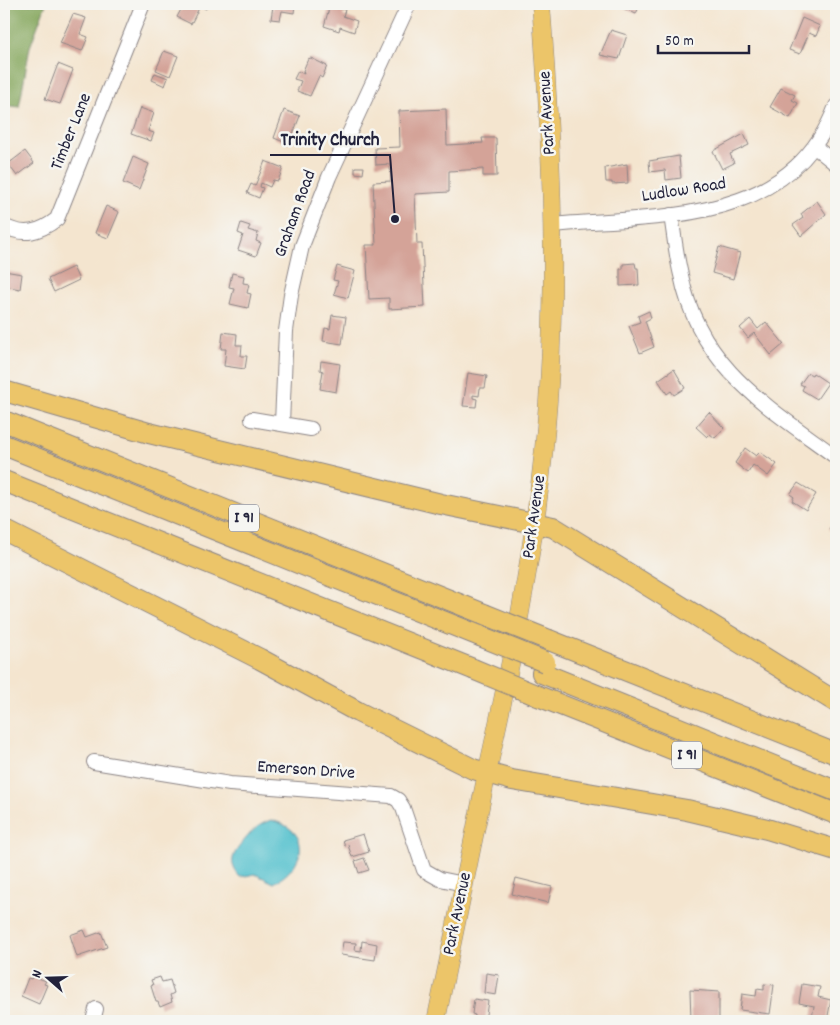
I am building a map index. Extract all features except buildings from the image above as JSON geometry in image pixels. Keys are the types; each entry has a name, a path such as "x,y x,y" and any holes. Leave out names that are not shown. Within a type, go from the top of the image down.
{"highway":[{"path":"4,391 149,433 441,504 535,522 563,532 836,702"},
{"name":"I 91","path":"4,421 836,754"},
{"path":"4,445 836,791"},
{"path":"4,457 479,642"},
{"name":"I 91","path":"4,481 836,814"},
{"path":"4,530 260,659 460,764 487,774 686,810 767,829 836,850"},
{"path":"543,668 836,778"}],"main road":[{"name":"Park Avenue","path":"436,1021 517,633 535,522 544,444 548,386 553,225 541,4"}],"street":[{"name":"Timber Lane","path":"4,226 14,231 32,233 47,227 58,219 143,4"},
{"name":"Graham Road","path":"282,424 283,369 288,313 302,246 328,177 409,4"},
{"name":"Ludlow Road","path":"553,225 717,208 748,199 771,187 790,173 815,147 830,122 836,106"},
{"path":"815,147 836,164"},
{"path":"671,214 681,276 691,309 709,346 740,383 758,399 836,457"},
{"path":"252,418 311,429"},
{"name":"Emerson Drive","path":"94,762 230,784 391,796 398,800 404,808 424,870 440,879 464,884"}],"green space":[{"path":"9,4 46,4 30,47 19,107 4,105 4,43"}],"water":[{"path":"271,820 284,825 294,832 299,840 298,858 285,876 274,883 255,874 240,877 233,863 236,851 255,829"}],"place":[{"name":"Trinity Church","path":"395,219"}]}
